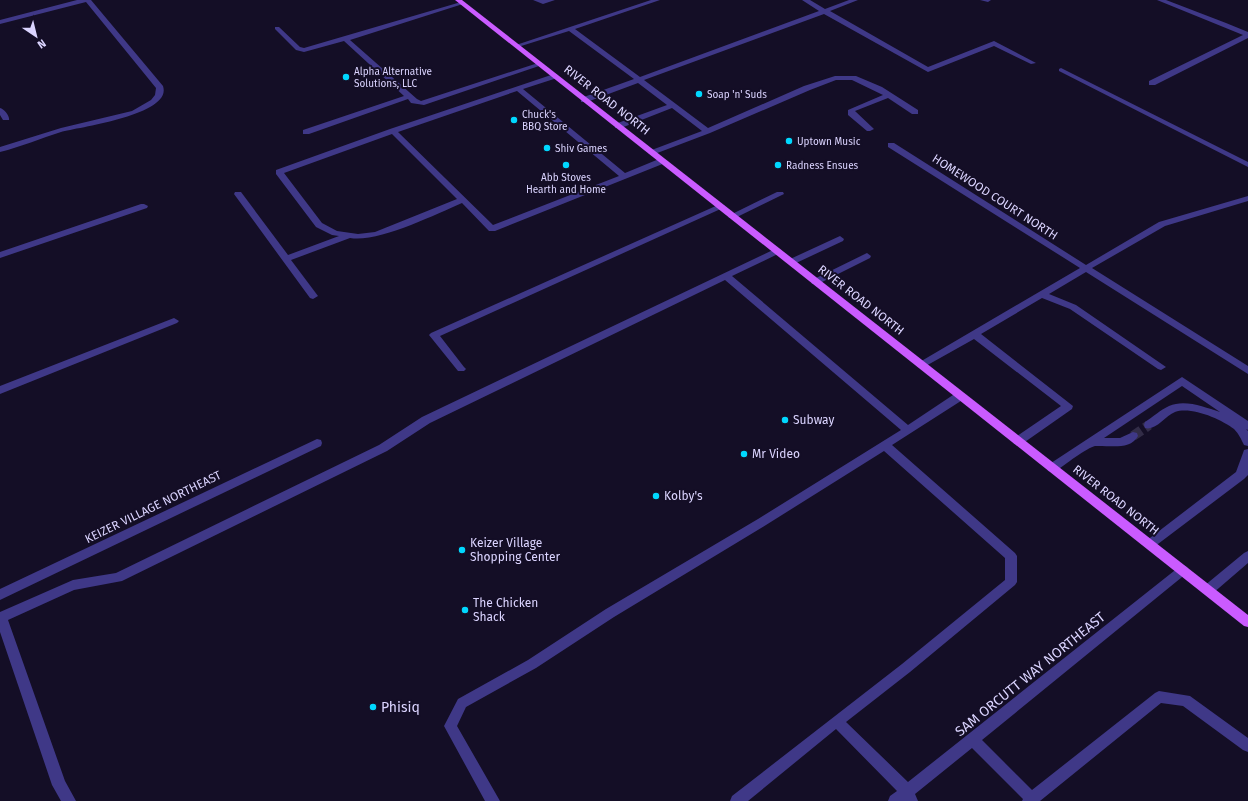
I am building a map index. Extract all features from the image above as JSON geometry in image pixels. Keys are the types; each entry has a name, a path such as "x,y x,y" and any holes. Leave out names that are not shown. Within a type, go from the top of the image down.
{"main road":[{"name":"RIVER ROAD NORTH","path":"460,2 1248,622"}],"street":[{"path":"0,22 87,0 160,88 160,94 157,99 141,109 121,116 71,127 0,150"},
{"path":"536,0 543,2 552,0"},
{"path":"516,46 657,0"},
{"path":"805,0 928,70 994,43 1033,63"},
{"path":"584,100 855,0"},
{"path":"983,0 988,0"},
{"path":"1160,0 1186,6 1248,35"},
{"path":"277,28 298,49 304,50 345,39 460,2"},
{"path":"570,28 707,131"},
{"path":"1152,83 1248,35"},
{"path":"345,39 408,97 414,101 422,103 540,64"},
{"path":"1061,70 1248,165"},
{"path":"463,200 377,234 358,237 350,236 335,233 319,225 279,172 554,76"},
{"path":"652,153 806,88 835,78 853,78 879,89 915,112"},
{"path":"518,88 624,176"},
{"path":"870,129 855,118 851,113 852,110 889,95"},
{"path":"306,132 408,97"},
{"path":"618,126 672,105"},
{"path":"0,110 6,118"},
{"path":"393,132 492,229 662,161"},
{"name":"HOMEWOOD COURT NORTH","path":"891,145 1086,270 1248,371"},
{"path":"238,194 313,296"},
{"path":"732,216 780,194"},
{"path":"921,365 1086,270 1162,224 1247,200"},
{"path":"0,255 144,206"},
{"path":"461,369 434,335 721,207"},
{"path":"286,259 350,236"},
{"path":"791,262 840,238"},
{"path":"69,801 59,785 0,618 73,585 118,578 383,448 426,420 777,251"},
{"path":"815,282 867,256"},
{"path":"726,276 908,430"},
{"path":"1043,295 1073,307 1161,367"},
{"path":"0,390 174,321"},
{"path":"974,334 1068,406 1018,441"},
{"path":"1052,468 1182,381 1248,426"},
{"path":"493,801 450,726 462,703 532,664 610,613 762,522 960,396"},
{"path":"1149,425 1172,409 1195,407 1219,415 1236,426 1248,439 1248,442"},
{"path":"1090,442 1122,442 1133,436"},
{"name":"KEIZER VILLAGE NORTHEAST","path":"0,595 317,443"},
{"path":"737,801 906,668 1011,582 1011,556 885,445"},
{"path":"1150,544 1244,472 1248,453"},
{"path":"1208,590 1248,556"},
{"name":"SAM ORCUTT WAY NORTHEAST","path":"895,801 909,796 972,739 1183,570"},
{"path":"972,739 1030,800 1159,697 1186,700 1248,746"},
{"path":"838,721 909,796"}],"tunnel":[{"path":"1133,436 1149,425"}],"place":[{"name":"Alpha Alternative Solutions, LLC","path":"346,77"},
{"name":"Soap 'n' Suds","path":"699,94"},
{"name":"Chuck's BBQ Store","path":"514,120"},
{"name":"Uptown Music","path":"789,141"},
{"name":"Shiv Games","path":"547,148"},
{"name":"Abb Stoves Hearth and Home","path":"566,165"},
{"name":"Radness Ensues","path":"778,165"},
{"name":"Subway","path":"785,420"},
{"name":"Mr Video","path":"744,454"},
{"name":"Kolby's","path":"656,496"},
{"name":"Keizer Village Shopping Center","path":"462,550"},
{"name":"The Chicken Shack","path":"465,610"},
{"name":"Phisiq","path":"373,707"}]}
